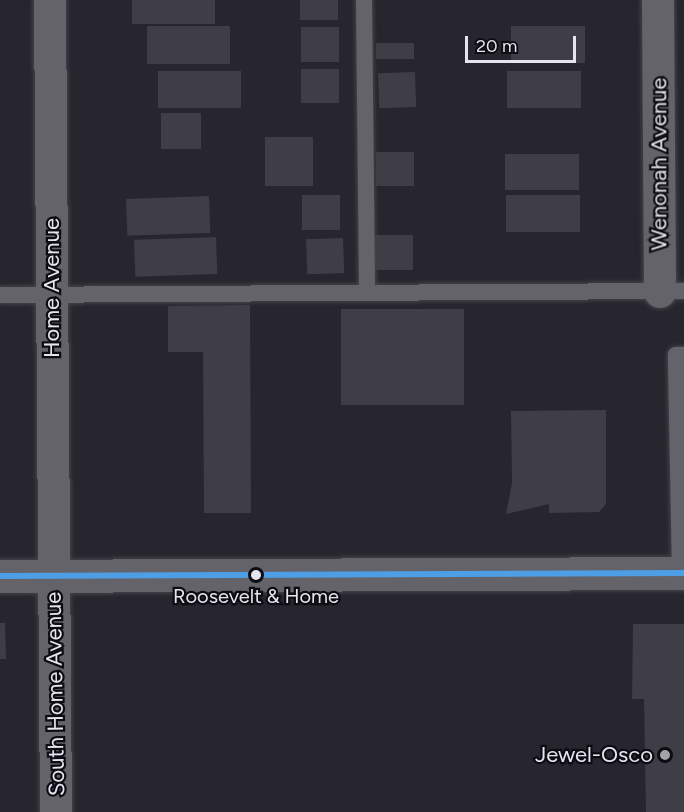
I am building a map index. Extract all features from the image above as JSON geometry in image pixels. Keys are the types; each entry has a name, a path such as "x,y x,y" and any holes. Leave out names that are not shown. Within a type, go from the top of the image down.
{"main road":[{"path":"0,576 682,573"}],"street":[{"name":"Home Avenue","path":"50,0 53,576"},
{"name":"Wenonah Avenue","path":"658,0 672,292"},
{"name":"South Home Avenue","path":"53,576 56,812"}],"lane":[{"path":"364,0 367,293"},
{"path":"0,295 672,292"},
{"path":"682,573 676,355 684,355"}],"building":[{"path":"132,0 215,0 215,24 132,24"},
{"path":"300,0 338,0 338,20 300,20"},
{"path":"147,26 230,26 230,64 147,64"},
{"path":"511,26 585,26 585,63 511,63"},
{"path":"301,27 339,27 339,62 301,62"},
{"path":"376,43 414,43 414,59 376,59"},
{"path":"301,69 339,69 339,103 301,103"},
{"path":"158,71 241,71 241,108 158,108"},
{"path":"507,71 581,71 581,108 507,108"},
{"path":"415,72 416,107 379,108 378,73"},
{"path":"161,113 201,113 201,149 161,149"},
{"path":"265,137 313,137 313,186 265,186"},
{"path":"376,152 414,152 414,186 376,186"},
{"path":"505,154 579,154 579,190 505,190"},
{"path":"302,195 340,195 340,230 302,230"},
{"path":"506,195 580,195 580,232 506,232"},
{"path":"209,196 210,233 127,236 126,199"},
{"path":"375,235 413,235 413,270 375,270"},
{"path":"216,237 217,274 135,277 134,240"},
{"path":"343,238 344,273 307,274 306,239"},
{"path":"250,305 251,513 204,513 203,352 168,352 168,306"},
{"path":"341,309 464,309 464,405 341,405"},
{"path":"606,410 606,504 599,512 549,513 549,504 506,514 512,483 511,411"},
{"path":"0,623 5,623 6,659 0,659"},
{"name":"Jewel-Osco","path":"633,624 684,624 684,812 646,812 644,699 632,699"}],"transit line":[{"path":"0,576 684,573"}],"place":[{"name":"Roosevelt & Home","path":"256,575"},
{"name":"Jewel-Osco","path":"665,755"}]}
